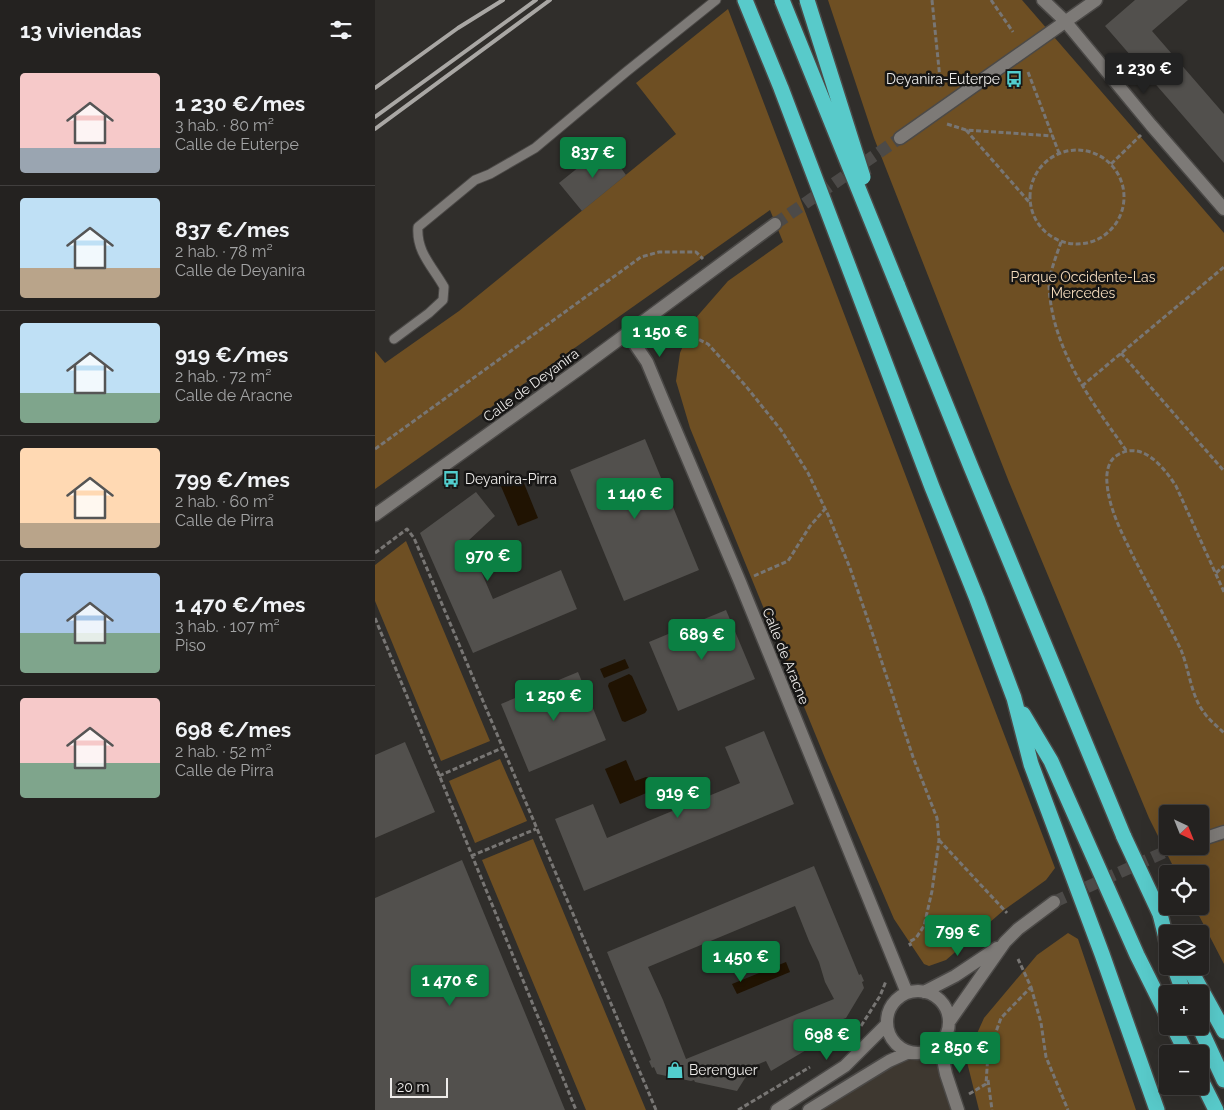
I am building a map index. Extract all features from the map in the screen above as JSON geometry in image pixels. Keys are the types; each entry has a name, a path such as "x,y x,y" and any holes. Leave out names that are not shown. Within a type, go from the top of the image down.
{"highway":[{"path":"745,0 781,88 1014,698 1031,764 1102,954 1157,1110"},
{"path":"783,0 971,467 1124,837 1159,912"},
{"path":"807,0 897,284"},
{"path":"1014,698 1051,761 1137,955 1159,999"},
{"path":"1194,975 1224,1031"},
{"path":"1203,1035 1224,1080"},
{"path":"1208,1095 1216,1110"}],"street":[{"path":"1043,0 1065,21 1224,209"},
{"path":"900,138 1096,0"},
{"name":"Calle de Deyanira","path":"375,515 628,334 775,224"},
{"name":"Calle de Aracne","path":"628,334 647,362 740,582 907,993"},
{"path":"1209,837 1224,832"},
{"path":"949,1022 1005,942 1018,929 1054,902"},
{"path":"925,992 943,1003 948,1012 949,1031 940,1045 932,1050 921,1053 909,1052 894,1042 889,1033 887,1024 891,1007 900,997 907,993 925,992 955,976 1005,942"},
{"path":"777,1110 845,1066 887,1024"},
{"path":"940,1045 946,1074 958,1110"},
{"path":"809,1110 889,1061 909,1052"}],"lane":[{"path":"394,340 443,300 444,287 427,262 420,246 417,237 418,227 475,180 490,174 535,148 716,0"}],"path":[{"path":"932,0 943,108"},
{"path":"991,0 1013,32"},
{"path":"1028,72 1059,153"},
{"path":"931,116 966,130 1053,136"},
{"path":"1111,164 1151,125"},
{"path":"966,130 1030,203"},
{"path":"1073,150 1087,151 1100,155 1111,164 1120,177 1125,192 1123,208 1117,223 1106,234 1092,242 1076,244 1061,242 1049,236 1040,227 1030,203 1033,179 1040,168 1048,159 1059,153 1073,150"},
{"path":"1061,242 1049,284 1054,320 1066,356 1082,386 1126,450"},
{"path":"375,450 641,258 659,252 696,252 715,269"},
{"path":"1082,386 1224,267"},
{"path":"677,322 685,333 708,344 745,385 781,430 808,473 850,568 913,757 937,818 939,840 932,891 923,926 916,938 909,942 911,946"},
{"path":"1121,353 1224,471"},
{"path":"1224,592 1176,486 1166,471 1153,459 1137,450 1126,450 1113,458 1107,471 1107,484 1121,531 1181,652 1202,710 1224,733"},
{"path":"740,582 788,561 810,526 825,509"},
{"path":"375,553 407,529 414,538 656,1110"},
{"path":"1216,573 1224,566"},
{"path":"375,618 576,1110"},
{"path":"438,776 502,748"},
{"path":"471,856 536,829"},
{"path":"939,840 1007,913"},
{"path":"1018,959 1031,987 1041,1023 1046,1057 1068,1110"},
{"path":"856,1033 880,996 886,980 883,973"},
{"path":"967,1096 986,1084 988,1054 1001,1018 1031,987"},
{"path":"738,1110 812,1066"},
{"path":"987,1072 992,1110"}],"shaded area":[{"path":"521,476 538,518 518,526 500,484"},
{"path":"625,659 629,668 604,678 600,669"},
{"path":"629,674 632,676 647,710 645,713 625,722 622,721 608,686 609,683"},
{"path":"626,760 635,781 646,777 651,779 656,789 620,804 605,769"},
{"path":"786,962 790,972 737,994 732,984"},
{"path":"940,1045 958,1110 809,1110 909,1052 921,1053 932,1050"}],"green space":[{"name":"Parque Occidente-Las Mercedes","path":"828,0 1022,0 1224,233 1224,964 1209,935 1209,925 1204,925 1199,915 1209,915 1209,865 1172,865 1168,855 1209,855 1209,805 1159,805 1159,838 1009,482 874,138"},
{"path":"728,9 1055,868 1046,880 1004,910 946,960 929,966 924,964 894,919 825,758 690,428 676,381 680,353 694,320 728,281 783,242 770,210 375,489 375,351 385,363 459,311 676,134 636,83"},
{"path":"406,541 490,741 441,761 375,601 375,565"},
{"path":"500,759 527,821 475,843 449,781"},
{"path":"533,839 646,1110 586,1110 482,860"},
{"path":"1068,933 1078,939 1136,1110 979,1110 966,1058 984,1018 1037,955"}],"building":[{"path":"1135,0 1188,0 1152,31 1224,114 1224,163 1105,26"},
{"path":"605,146 626,175 582,211 559,183"},
{"path":"645,439 699,570 624,601 570,470"},
{"path":"476,492 495,516 468,541 493,599 561,570 577,609 473,653 420,533"},
{"path":"726,610 755,679 678,711 649,642"},
{"path":"578,672 606,740 529,772 501,704"},
{"path":"764,731 794,804 584,891 555,819 593,804 607,838 740,783 725,747"},
{"path":"405,742 435,812 375,838 375,755"},
{"path":"462,860 565,1110 375,1110 375,898"},
{"path":"814,866 859,975 861,974 864,981 862,982 864,988 846,1018 835,1022 835,1030 817,1040 818,1043 771,1071 766,1061 752,1067 737,1091 695,1082 694,1080 657,1074 649,1061 651,1060 607,952","holes":["795,906 819,962 825,982 834,999 686,1059 648,967"]}],"tunnel":[{"path":"775,224 900,138"},
{"path":"1054,902 1159,855"}],"railway":[{"path":"375,88 458,28 503,0"},
{"path":"375,117 536,0"},
{"path":"375,129 550,0"}],"place":[{"name":"Deyanira-Euterpe","path":"1014,79"},
{"name":"Deyanira-Pirra","path":"451,479"},
{"name":"Berenguer","path":"675,1070"}]}
